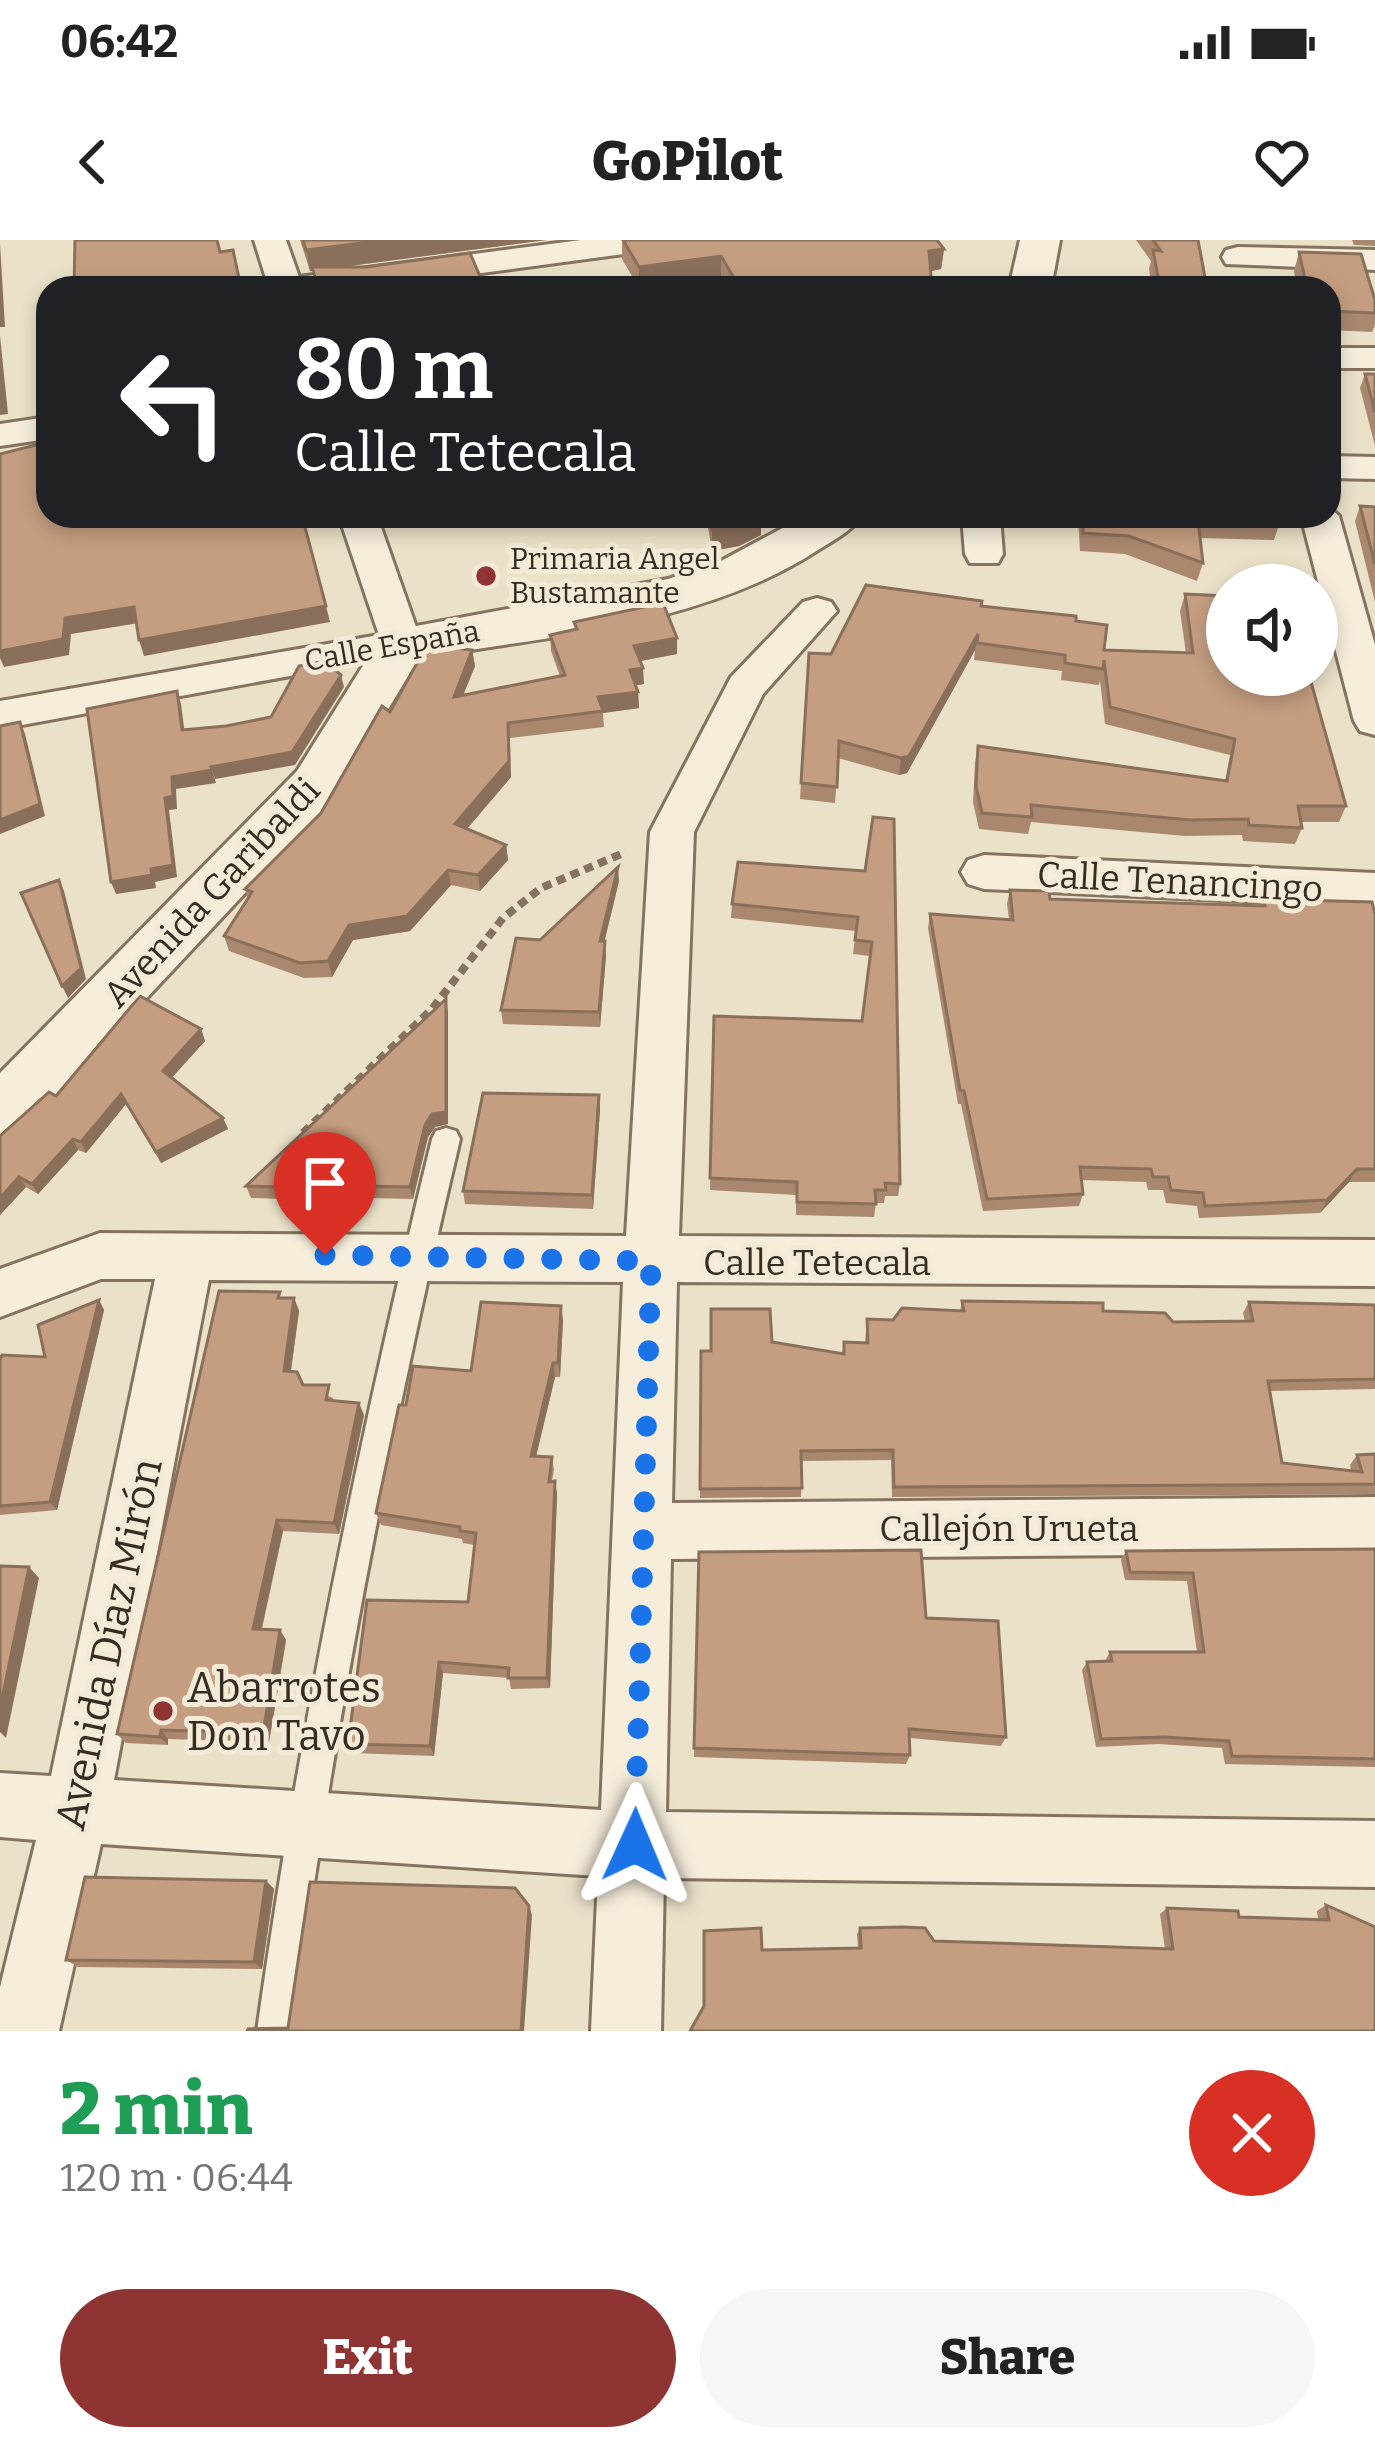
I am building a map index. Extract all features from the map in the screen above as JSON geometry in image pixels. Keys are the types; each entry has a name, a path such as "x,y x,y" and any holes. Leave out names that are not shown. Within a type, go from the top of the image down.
{"street":[{"path":"270,240 285,276"},
{"path":"381,276 654,240"},
{"path":"1032,276 1040,240"},
{"path":"1241,262 1375,260"},
{"path":"1341,358 1375,358"},
{"path":"0,435 36,430"},
{"path":"1341,467 1375,468"},
{"path":"362,528 402,644"},
{"name":"Calle España","path":"0,715 665,598 740,575 818,528"},
{"path":"1326,528 1357,590 1375,721"},
{"path":"626,2031 651,1261 672,832 746,687 818,611"},
{"name":"Avenida Garibaldi","path":"0,1113 316,784 402,644"},
{"name":"Calle Tenancingo","path":"984,872 1375,890"},
{"name":"Calle Tetecala","path":"0,1293 100,1256 1375,1263"},
{"name":"Avenida Díaz Mirón","path":"24,2031 76,1809 187,1256"},
{"name":"Callejón Urueta","path":"642,1532 1375,1525"},
{"path":"0,1805 635,1845 1375,1854"}],"lane":[{"path":"275,2031 301,1823 417,1256 446,1139"}],"path":[{"path":"302,1135 432,1009 503,918 541,888 672,832"}],"building":[{"path":"75,240 217,240 220,252 233,250 238,276 74,276"},
{"path":"303,240 386,240 306,250"},
{"path":"623,240 937,240 944,249 929,251 931,276 733,276 721,256 639,267"},
{"path":"1153,240 1198,240 1205,276 1158,276 1153,250 1161,251"},
{"path":"1299,252 1361,254 1375,313 1341,312 1341,276 1304,276"},
{"path":"470,253 480,276 315,276 312,267 366,267"},
{"path":"1365,374 1375,374 1375,412"},
{"path":"36,445 36,528 305,528 326,606 139,640 134,607 65,618 63,639 0,651 0,454"},
{"path":"1360,506 1375,507 1375,564"},
{"path":"1083,528 1199,528 1203,563 1129,536 1083,533"},
{"path":"866,585 982,601 981,606 1076,616 1076,621 1107,625 1104,650 1193,653 1185,594 1206,595 1206,696 1315,696 1346,806 1298,806 1302,828 1249,825 1248,819 1190,820 1031,805 1032,817 982,813 976,786 978,746 1227,781 1235,739 1110,707 1104,660 1103,669 1065,663 1065,655 977,643 978,634 909,756 901,758 839,741 837,787 801,783 809,653 831,654"},
{"path":"663,603 677,638 634,646 643,668 630,670 638,692 598,697 603,711 508,723 509,761 455,824 506,845 478,875 448,870 407,916 349,925 328,961 300,963 224,936 252,892 245,889 321,813 382,706 390,712 427,645 472,650 454,697 565,675 550,635 577,629 574,622"},
{"path":"325,661 341,675 292,752 172,777 173,796 165,798 173,865 151,869 152,875 111,882 87,709 177,691 182,730 271,717 299,666"},
{"path":"20,722 40,804 0,820 0,726"},
{"path":"873,817 894,819 900,1184 885,1183 886,1190 875,1190 876,1204 797,1202 797,1182 710,1178 714,1016 862,1021 872,942 855,940 858,917 732,904 738,862 865,871"},
{"path":"618,867 600,941 605,941 599,1012 501,1010 516,938 540,940"},
{"path":"59,880 81,968 62,986 21,893"},
{"path":"1010,890 1049,891 1050,899 1265,906 1264,899 1372,902 1375,1169 1357,1169 1327,1200 1205,1206 1203,1193 1171,1190 1168,1177 1153,1177 1151,1169 1080,1167 1083,1194 987,1199 964,1091 960,1090 930,914 1013,920"},
{"path":"140,996 201,1029 163,1071 223,1118 156,1152 121,1094 81,1142 73,1139 32,1184 19,1177 0,1198 0,1136 49,1092 56,1096"},
{"path":"446,999 446,1112 432,1114 425,1125 410,1187 364,1186 361,1195 308,1195 307,1188 246,1186"},
{"path":"483,1093 599,1095 592,1195 463,1191"},
{"path":"219,1291 280,1292 278,1298 294,1298 284,1371 297,1372 303,1385 329,1385 326,1400 359,1403 334,1523 277,1520 253,1629 280,1630 263,1733 161,1730 160,1737 117,1734"},
{"path":"99,1300 50,1502 0,1506 0,1359 2,1355 45,1357 38,1325"},
{"path":"962,1301 1103,1303 1103,1311 1165,1313 1173,1322 1253,1321 1249,1302 1375,1305 1375,1379 1268,1381 1282,1463 1362,1472 1357,1455 1375,1454 1375,1484 894,1487 893,1450 801,1451 802,1488 700,1489 701,1351 711,1351 711,1309 770,1309 772,1342 844,1354 844,1342 868,1343 867,1319 893,1320 902,1308 964,1311"},
{"path":"481,1302 561,1306 558,1363 553,1363 531,1456 552,1457 549,1482 555,1481 547,1678 508,1678 509,1668 439,1662 430,1746 348,1744 367,1600 468,1602 476,1533 376,1513 399,1405 406,1405 413,1366 471,1371"},
{"path":"1375,1549 1375,1759 1232,1756 1229,1741 1101,1739 1087,1662 1112,1661 1110,1652 1204,1652 1193,1573 1130,1572 1126,1551"},
{"path":"921,1550 926,1618 998,1621 1006,1737 909,1729 910,1755 694,1748 699,1552"},
{"path":"0,1566 29,1567 0,1709"},
{"path":"85,1877 266,1881 254,1962 66,1960"},
{"path":"310,1882 515,1888 529,1906 521,2031 247,2031 288,2028"},
{"path":"1326,1905 1375,1927 1375,2031 690,2031 704,2006 704,1931 761,1928 762,1950 861,1948 860,1928 902,1927 925,1928 934,1941 1173,1949 1167,1908 1238,1911 1239,1917 1329,1920"}],"place":[{"name":"Primaria Angel Bustamante","path":"486,576"},
{"name":"Abarrotes Don Tavo","path":"163,1711"}],"route":[{"path":"325,1255 651,1261 635,1845"}]}
